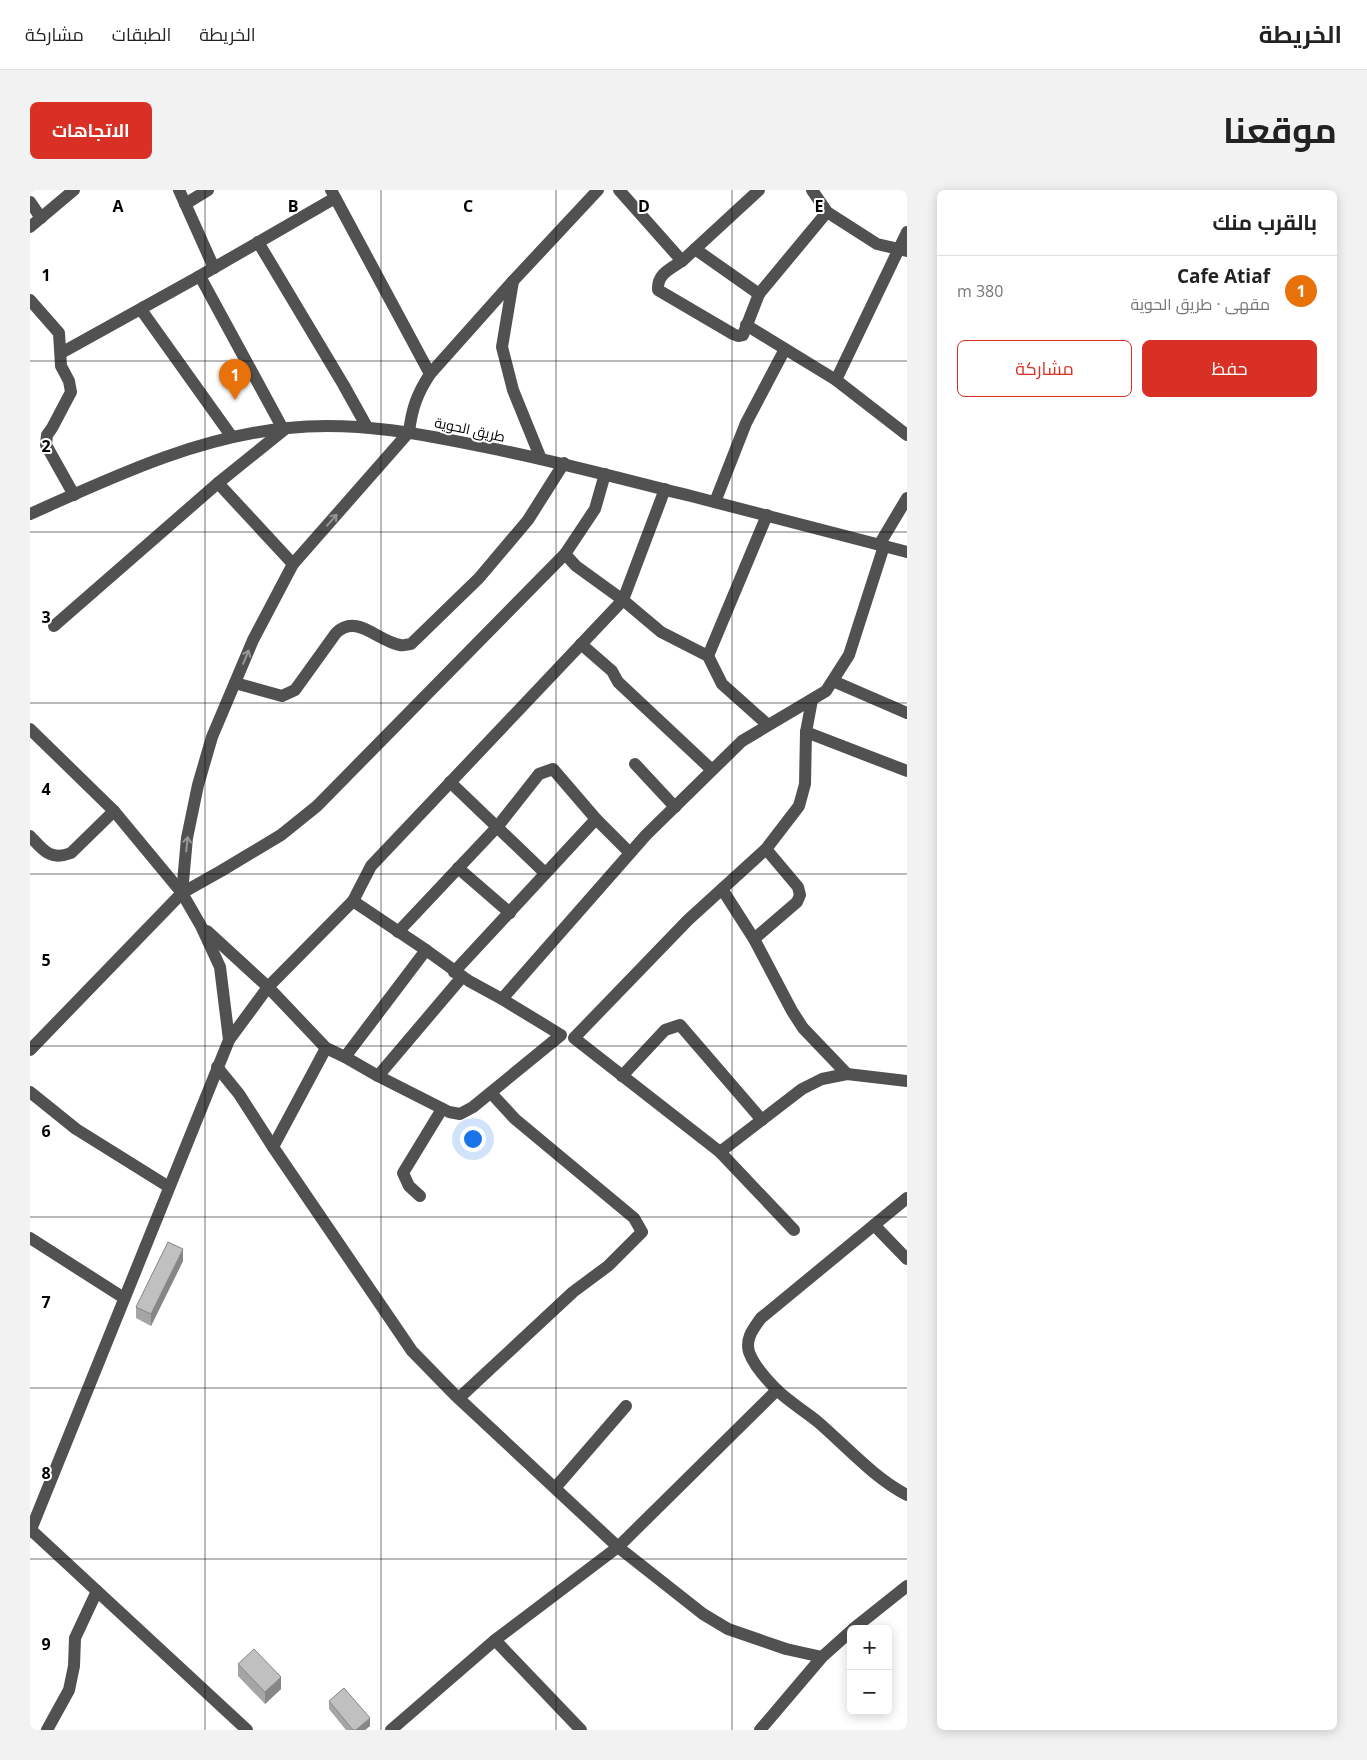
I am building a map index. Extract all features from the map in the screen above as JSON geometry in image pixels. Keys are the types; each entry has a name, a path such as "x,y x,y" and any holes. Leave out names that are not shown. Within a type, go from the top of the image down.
{"street":[{"path":"30,227 74,190"},
{"path":"179,190 214,268"},
{"path":"185,204 208,190"},
{"path":"182,893 187,838 198,784 212,737 253,640 293,564 409,432 416,398 430,374 598,190"},
{"path":"619,190 682,261"},
{"path":"759,190 696,249 661,276 657,282 658,290 738,336 743,335 759,294 827,212"},
{"path":"812,190 827,212 877,244 903,250"},
{"path":"61,353 214,268 333,194 430,374"},
{"path":"30,202 41,218"},
{"path":"836,380 903,250 907,232"},
{"path":"258,242 367,427"},
{"path":"696,249 759,294"},
{"path":"54,626 218,483 285,428 202,280 198,277"},
{"path":"513,281 502,347 513,390 541,458"},
{"path":"30,300 59,333 61,366 69,381 71,392 46,436 46,444 74,495"},
{"path":"144,307 142,310 232,437"},
{"path":"746,325 836,380 907,435"},
{"path":"715,502 746,423 785,349"},
{"name":"طريق الحوية","path":"30,514 162,457 232,437 285,428 367,427 409,432 541,458 907,552"},
{"path":"235,684 282,696 295,690 343,626 354,625 400,646 411,644 479,578 528,520 564,464"},
{"path":"30,1050 182,893 221,872 281,835 317,806 565,554 595,509 605,474"},
{"path":"218,483 293,564"},
{"path":"247,1730 30,1531 229,1040 268,987 353,901 371,866 623,600 665,489"},
{"path":"502,999 630,852 742,741 826,691 849,656 881,545 907,498"},
{"path":"708,656 767,515"},
{"path":"565,554 576,566 623,600 661,632 708,656 722,684 768,725"},
{"path":"581,644 612,671 618,682 712,770"},
{"path":"833,681 907,713"},
{"path":"201,926 268,987 326,1048 448,1112 460,1114 473,1107 567,1037 688,920 766,849 799,806 805,784 806,732 812,700"},
{"path":"30,729 114,811 182,893 201,926 220,966 229,1040"},
{"path":"806,732 907,771"},
{"path":"634,764 675,807"},
{"path":"398,932 498,826 539,774 553,769 596,820 630,852"},
{"path":"450,782 545,873"},
{"path":"30,836 45,852 54,856 64,856 71,853 114,811"},
{"path":"378,1076 458,974 545,873 596,820"},
{"path":"754,939 797,902 800,895 798,887 766,849"},
{"path":"458,868 510,913"},
{"path":"722,889 754,939 803,1028 847,1074"},
{"path":"353,901 458,974 567,1037 622,1076 720,1152 794,1230"},
{"path":"346,1057 426,950"},
{"path":"622,1076 665,1030 680,1025 762,1120"},
{"path":"273,1147 326,1048"},
{"path":"217,1067 239,1094 412,1352 459,1398 618,1547 703,1614 728,1629 786,1650 822,1656"},
{"path":"720,1152 802,1089 822,1079 847,1074 907,1082"},
{"path":"30,1092 76,1129 169,1188"},
{"path":"459,1398 573,1292 608,1266 642,1232 634,1218 515,1119 491,1092"},
{"path":"420,1196 409,1186 403,1173 442,1108"},
{"path":"907,1198 762,1318 751,1332 748,1344 749,1352 755,1364 777,1390 816,1421 891,1487 907,1495"},
{"path":"874,1225 907,1259"},
{"path":"30,1238 124,1298"},
{"path":"391,1730 495,1640 618,1547 777,1390"},
{"path":"555,1488 626,1406"},
{"path":"858,1625 907,1587"},
{"path":"46,1730 69,1690 74,1666 75,1638 97,1591"},
{"path":"760,1730 822,1656 847,1634"},
{"path":"495,1640 580,1730"}],"building":[{"path":"168,1242 183,1249 151,1314 136,1307"},
{"path":"254,1649 281,1677 265,1692 238,1664"},
{"path":"344,1688 370,1718 356,1730 353,1730 329,1701"}],"place":[{"name":"Cafe Atiaf","path":"235,400"}]}
